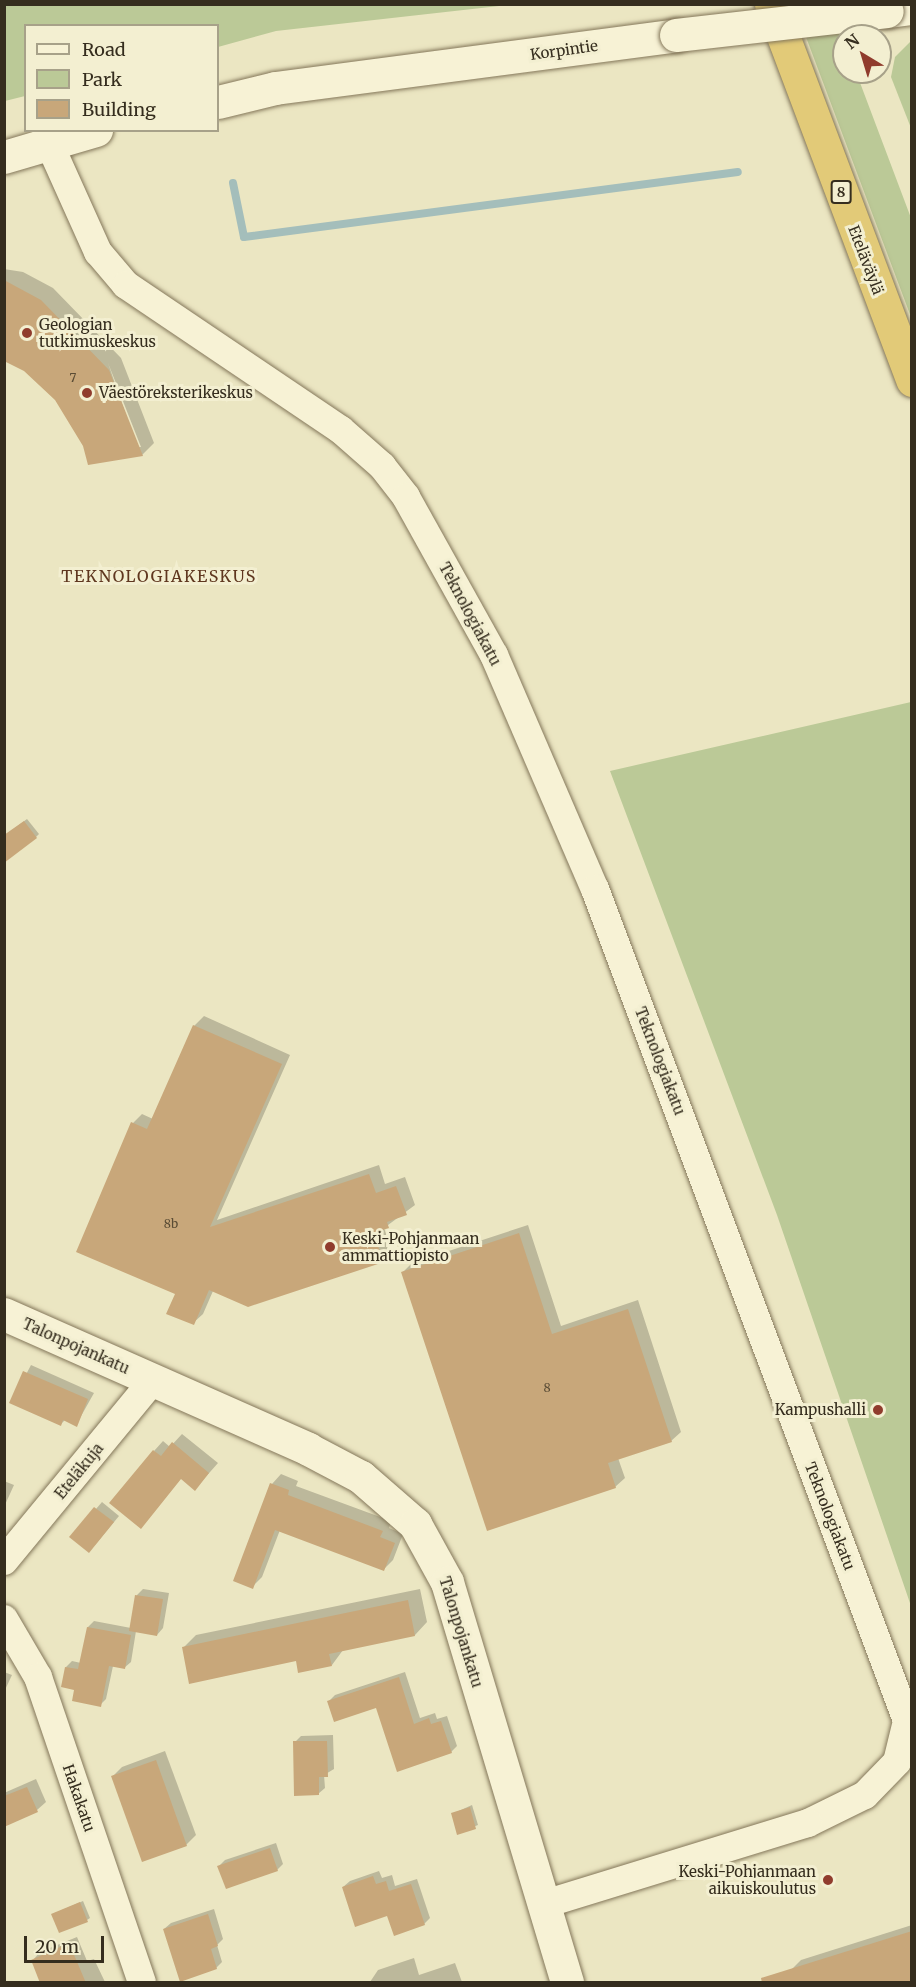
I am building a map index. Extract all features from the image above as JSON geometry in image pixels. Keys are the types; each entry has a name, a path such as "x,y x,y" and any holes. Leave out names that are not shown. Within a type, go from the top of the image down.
{"highway":[{"name":"Eteläväylä","path":"771,4 912,380"}],"street":[{"name":"Korpintie","path":"219,102 275,88 676,35 899,9"},
{"path":"4,157 89,132"},
{"name":"Teknologiakatu","path":"49,143 98,252 126,285 341,430 382,466 406,497 494,655 595,889 907,1721 897,1762 865,1795 808,1823 542,1905"},
{"name":"Talonpojankatu","path":"4,1314 309,1449 361,1478 415,1524 447,1582 567,1983"},
{"name":"Eteläkuja","path":"4,1561 153,1380"},
{"name":"Hakakatu","path":"4,1618 38,1677 142,1983"}],"green space":[{"path":"5,4 508,5 276,31 219,47 219,24 24,24 24,96 5,101"},
{"path":"794,5 830,5 838,24 832,24 832,84 861,84 911,218 911,317"},
{"path":"912,41 911,128 892,80 895,57"},
{"path":"912,702 911,1606 777,1215 610,771"}],"building":[{"path":"4,280 41,300 109,370 143,456 88,465 83,446 55,400 24,371 4,361"},
{"path":"24,821 37,838 4,863 4,835"},
{"path":"193,1025 282,1064 210,1227 369,1174 376,1193 396,1186 407,1215 387,1222 389,1228 373,1233 384,1262 248,1307 209,1290 194,1325 166,1314 175,1294 76,1252 131,1122 147,1129"},
{"path":"519,1233 552,1334 628,1309 672,1442 608,1463 616,1488 487,1531 401,1272"},
{"path":"23,1371 88,1399 77,1427 63,1420 61,1426 9,1403"},
{"path":"172,1442 209,1473 195,1491 181,1479 141,1529 109,1503 153,1450 161,1456"},
{"path":"270,1483 289,1490 288,1495 383,1531 380,1537 395,1543 384,1571 275,1530 253,1589 233,1581"},
{"path":"94,1507 114,1522 89,1553 69,1537"},
{"path":"135,1595 163,1599 157,1636 129,1631"},
{"path":"408,1600 415,1636 329,1654 332,1666 298,1673 296,1661 189,1684 182,1647"},
{"path":"87,1627 131,1635 125,1669 109,1666 101,1707 72,1701 74,1690 61,1687 65,1667 78,1669"},
{"path":"399,1677 414,1724 429,1718 431,1724 441,1721 452,1753 397,1772 376,1708 334,1722 327,1701"},
{"path":"293,1741 327,1741 328,1777 319,1777 319,1795 294,1796"},
{"path":"156,1760 187,1846 142,1862 111,1776"},
{"path":"27,1787 38,1812 4,1827 4,1796"},
{"path":"470,1807 476,1829 457,1835 451,1813"},
{"path":"270,1848 278,1871 226,1889 217,1866"},
{"path":"373,1876 376,1884 386,1881 389,1891 411,1884 425,1925 394,1936 387,1916 355,1927 342,1887"},
{"path":"80,1902 88,1922 59,1933 51,1914"},
{"path":"208,1914 218,1946 211,1949 217,1969 180,1982 163,1929"},
{"path":"912,1931 912,1983 762,1983 761,1978"},
{"path":"69,1943 86,1983 40,1983 31,1960"}],"waterway":[{"path":"233,183 244,237 738,172"}],"place":[{"name":"Geologian tutkimuskeskus","path":"27,333"},
{"name":"Väestöreksterikeskus","path":"87,393"},
{"name":"Keski-Pohjanmaan ammattiopisto","path":"330,1247"},
{"name":"Kampushalli","path":"878,1410"},
{"name":"Keski-Pohjanmaan aikuiskoulutus","path":"828,1880"}],"district":[{"name":"TEKNOLOGIAKESKUS","path":"159,576"}]}
